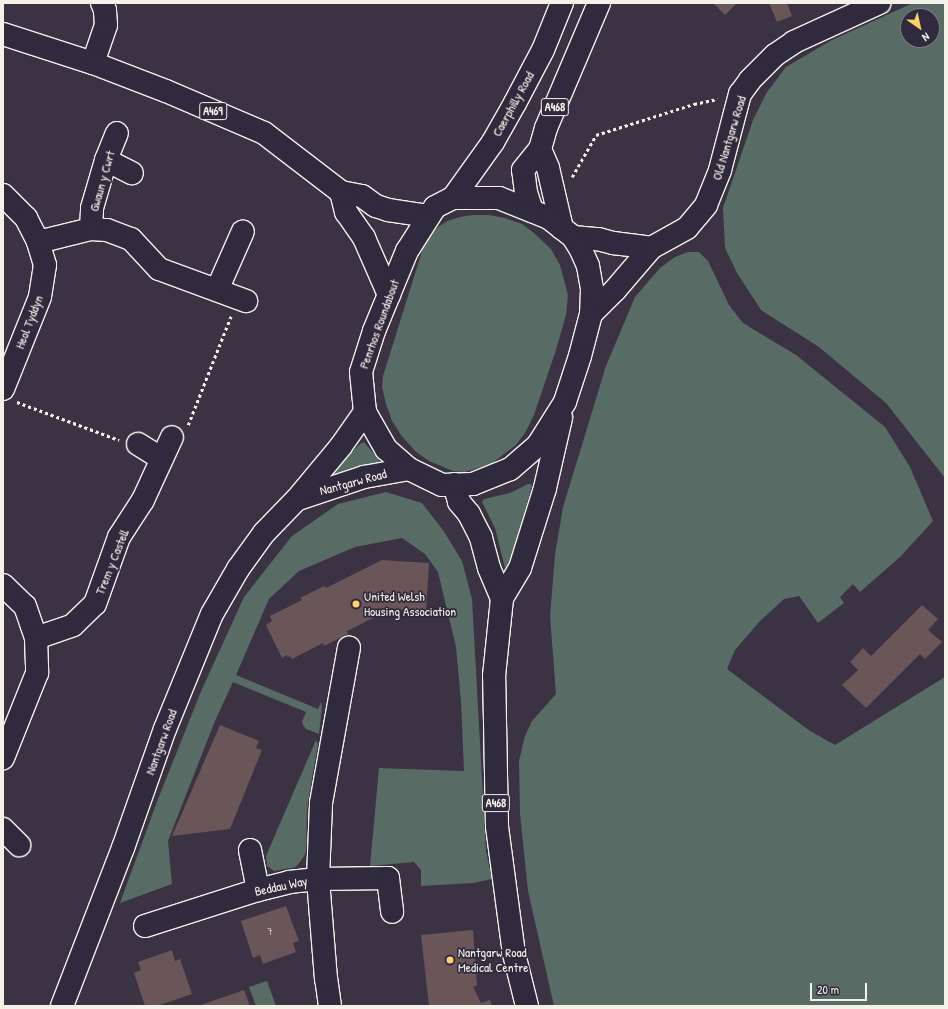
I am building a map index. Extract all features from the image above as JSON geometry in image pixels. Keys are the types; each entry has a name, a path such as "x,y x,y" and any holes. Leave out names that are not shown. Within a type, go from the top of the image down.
{"main road":[{"path":"93,63 106,25 106,10 102,3"},
{"name":"Caerphilly Road","path":"452,198 493,142 543,50 562,3"},
{"name":"A468","path":"532,211 526,193 523,170 540,149 546,128 599,3"},
{"name":"Old Nantgarw Road","path":"591,314 615,290 651,248 670,239 687,228 706,205 720,170 740,94 762,68 775,55 794,42 879,3"},
{"name":"A469","path":"3,34 93,63 264,133 341,192 362,196 376,206 388,210 428,216"},
{"name":"Gwaun y Cwrt","path":"91,229 92,208 106,160 117,133"},
{"path":"540,149 548,168 567,232 613,243 651,248"},
{"path":"106,160 132,172"},
{"path":"341,192 346,212 364,238 389,295"},
{"name":"Heol Tyddyn","path":"3,195 26,218 38,242 45,265 40,297 7,394"},
{"name":"Penrhos Roundabout","path":"452,198 499,198 549,218 567,232 581,250 588,266 592,289 591,314 565,402 538,445 510,469 473,484 442,485 409,469 386,449 365,412 361,372 374,331 407,251 435,207 452,198"},
{"name":"Gwaun y Cwrt","path":"38,242 91,229 107,230 131,239 159,269 242,299"},
{"path":"217,290 243,231"},
{"name":"A468","path":"527,1006 514,954 497,826 494,676 502,598 520,568 545,488 565,402"},
{"name":"Nantgarw Road","path":"62,1006 123,848 165,729 212,614 238,569 264,533 297,499 341,446 365,412"},
{"name":"Trem y Castell","path":"36,638 73,626 95,604 119,537 143,500 172,437"},
{"path":"138,444 162,459"},
{"name":"Nantgarw Road","path":"297,499 364,477 409,469"},
{"name":"A468","path":"454,484 459,502 469,514 481,538 489,568 502,598"},
{"path":"3,586 25,606 36,638 37,673 3,758"},
{"path":"349,647 322,803 318,879 388,878 392,912"},
{"path":"250,850 258,890"},
{"name":"Beddau Way","path":"145,926 258,890 289,882 318,879 326,979 330,1006"}],"path":[{"path":"567,178 572,178 596,135 694,104 740,94"},
{"path":"172,437 186,432 242,299"},
{"path":"7,394 127,443 138,444"}],"green space":[{"path":"913,3 945,3 945,478 886,403 819,347 761,310 737,273 725,248 723,208 753,120 767,92 786,67 832,40 900,9 900,48 940,48 940,8 902,8"},
{"path":"473,215 489,215 505,218 522,224 534,233 551,249 560,265 568,295 566,315 555,353 534,415 525,433 516,445 491,464 465,472 453,471 429,461 415,451 401,435 392,421 382,387 383,376 423,248 430,236 438,227 447,221"},
{"path":"688,252 699,252 708,261 729,305 743,323 796,355 885,427 910,467 933,521 901,556 860,592 853,584 840,597 844,603 818,623 799,596 784,599 760,621 735,650 727,669 810,731 835,745 945,677 945,1006 554,1006 528,891 520,814 519,761 525,736 532,721 556,694 550,616 555,555 563,507 606,366 635,297 660,268 675,257"},
{"path":"364,442 383,465 326,478 360,444"},
{"path":"531,484 532,486 509,567 505,568 495,528 482,502 484,499 510,493"},
{"path":"386,492 422,503 443,530 462,561 472,599 486,851 492,879 473,883 421,886 421,870 414,862 370,866 379,768 464,771 461,701 456,647 438,572 425,554 402,538 355,547 299,571 269,599 236,675 318,709 321,702 322,707 319,734 306,729 303,725 302,722 306,712 233,682 215,721 168,841 172,884 120,903 158,799 202,689 244,597 292,536 338,504"},
{"path":"316,740 318,744 307,808 306,852 296,867 274,871 267,866 266,856"},
{"path":"267,981 276,1006 256,1006 249,987"}],"building":[{"path":"713,3 737,3 725,15"},
{"path":"769,3 787,3 792,16 777,22"},
{"path":"382,560 429,563 426,612 391,609 347,631 348,634 324,646 323,643 292,659 287,655 282,658 266,625 272,621 270,616 302,600 300,598 324,586 326,588"},
{"path":"922,605 938,619 928,630 942,642 925,659 920,654 866,708 842,685 858,670 850,662 863,648 871,656"},
{"path":"220,725 259,741 256,748 262,750 230,829 172,836"},
{"path":"286,906 299,941 293,943 296,952 263,964 260,955 253,958 241,921"},
{"name":"Nantgarw Road Medical Centre","path":"473,930 477,985 473,987 481,1003 490,1000 492,1006 429,1006 421,935"},
{"path":"172,950 175,961 180,959 192,994 157,1006 145,1006 134,973 141,970 138,962"},
{"path":"244,990 250,1006 198,1006"}],"place":[{"name":"United Welsh Housing Association","path":"356,604"},
{"name":"Nantgarw Road Medical Centre","path":"450,960"}]}
